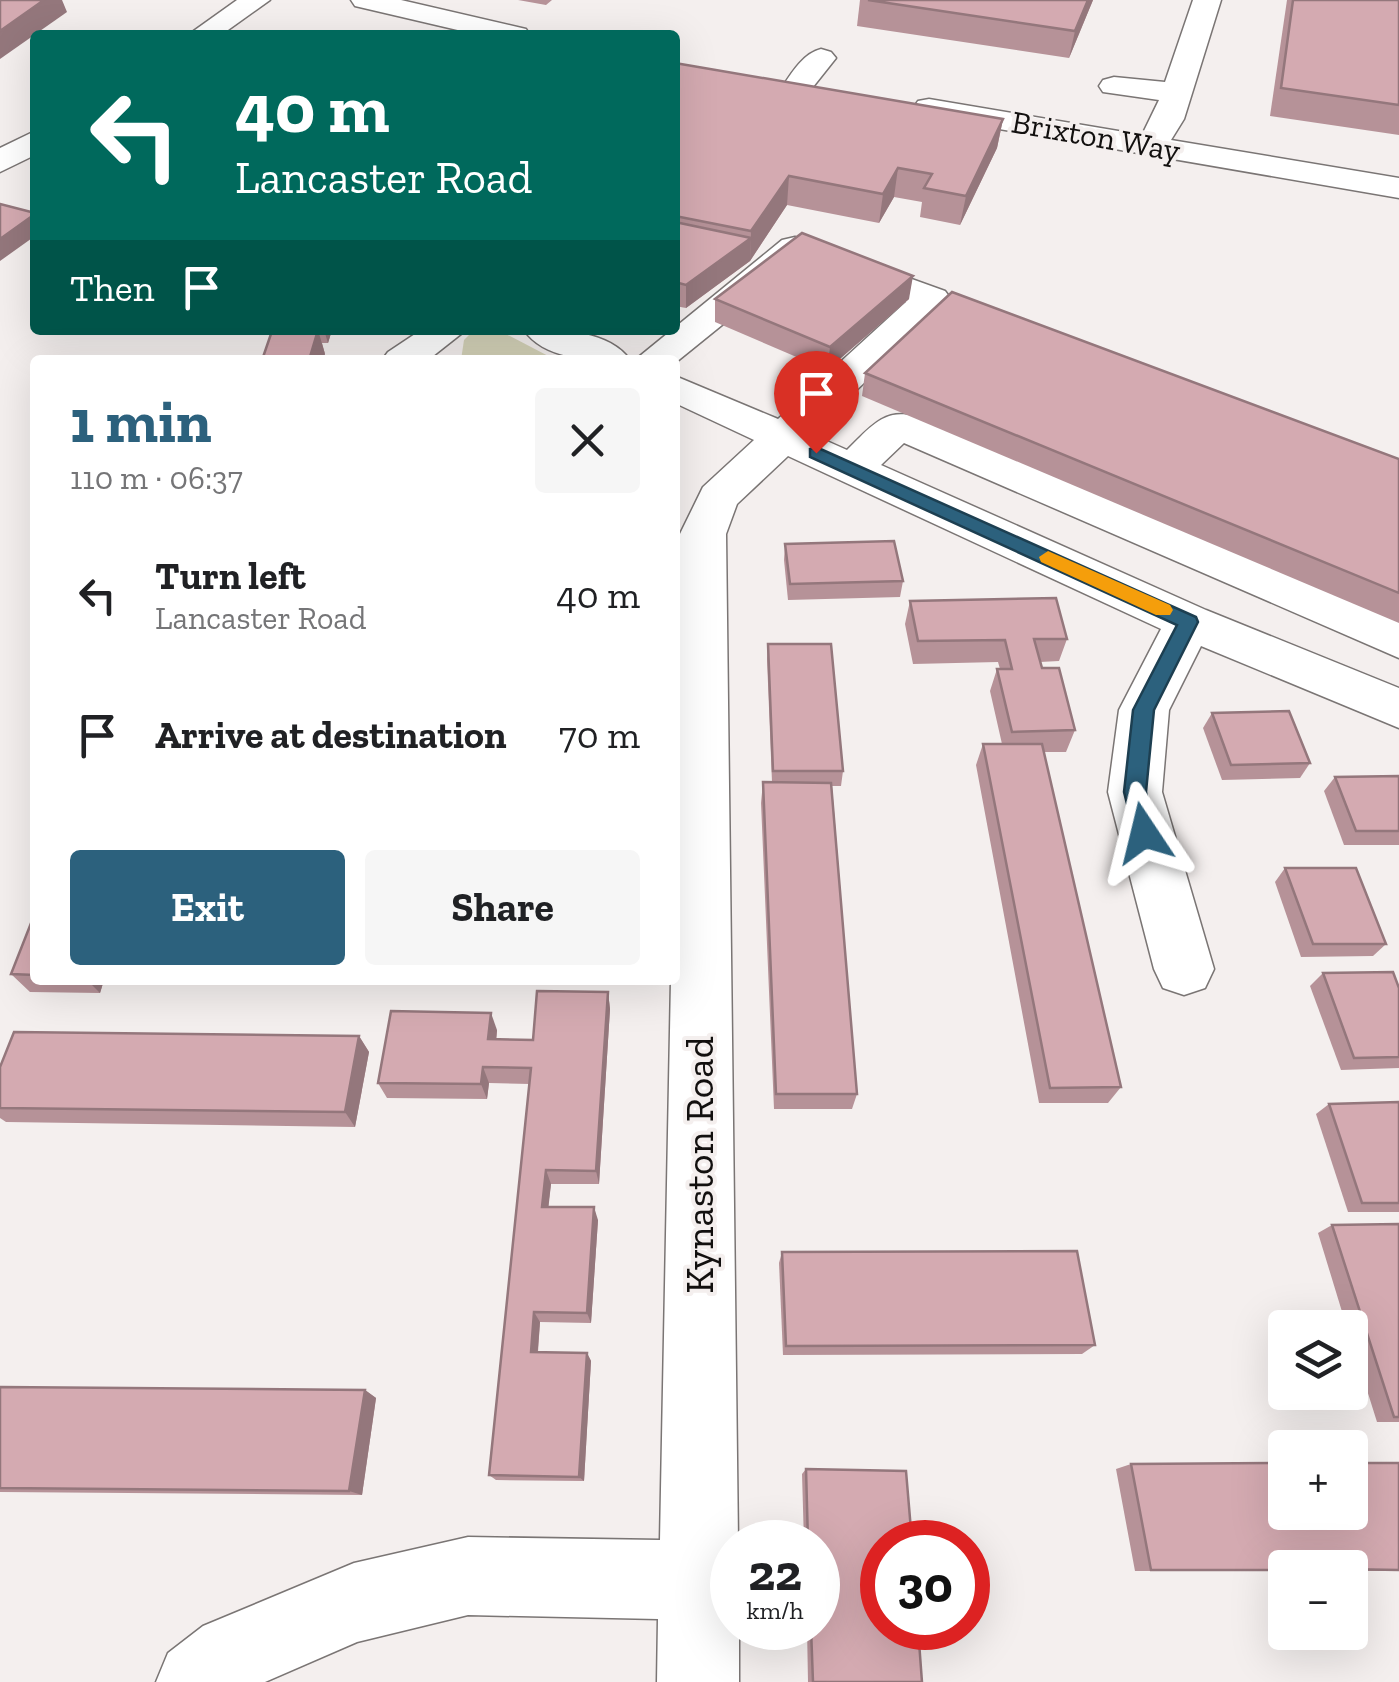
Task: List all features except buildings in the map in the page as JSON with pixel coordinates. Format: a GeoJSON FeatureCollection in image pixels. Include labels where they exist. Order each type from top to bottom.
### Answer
{"type":"FeatureCollection","features":[{"type":"Feature","properties":{"kind":"street"},"geometry":{"type":"LineString","coordinates":[[210,30],[256,0]]}},
{"type":"Feature","properties":{"kind":"street"},"geometry":{"type":"LineString","coordinates":[[365,0],[494,30]]}},
{"type":"Feature","properties":{"kind":"street"},"geometry":{"type":"LineString","coordinates":[[447,19],[474,0]]}},
{"type":"Feature","properties":{"kind":"street"},"geometry":{"type":"LineString","coordinates":[[1114,86],[1173,120],[1207,0]]}},
{"type":"Feature","properties":{"kind":"street"},"geometry":{"type":"LineString","coordinates":[[798,86],[821,58]]}},
{"type":"Feature","properties":{"kind":"street"},"geometry":{"type":"LineString","coordinates":[[764,80],[837,92]]}},
{"type":"Feature","properties":{"kind":"street","name":"Brixton Way"},"geometry":{"type":"LineString","coordinates":[[896,102],[1173,120],[1224,172],[1387,186]]}},
{"type":"Feature","properties":{"kind":"street"},"geometry":{"type":"LineString","coordinates":[[1374,149],[1387,186]]}},
{"type":"Feature","properties":{"kind":"street","name":"Kynaston Road"},"geometry":{"type":"LineString","coordinates":[[678,355],[795,248],[932,299],[718,497],[703,534],[687,964],[698,1682]]}},
{"type":"Feature","properties":{"kind":"street"},"geometry":{"type":"LineString","coordinates":[[410,355],[440,335]]}},
{"type":"Feature","properties":{"kind":"street"},"geometry":{"type":"LineString","coordinates":[[554,335],[599,355]]}},
{"type":"Feature","properties":{"kind":"street"},"geometry":{"type":"LineString","coordinates":[[680,371],[794,423],[852,469],[1188,622],[1399,709]]}},
{"type":"Feature","properties":{"kind":"street"},"geometry":{"type":"LineString","coordinates":[[852,469],[898,426],[1399,640]]}},
{"type":"Feature","properties":{"kind":"street"},"geometry":{"type":"LineString","coordinates":[[1184,969],[1135,792],[1144,710],[1188,622]]}},
{"type":"Feature","properties":{"kind":"street"},"geometry":{"type":"LineString","coordinates":[[197,1682],[301,1601],[354,1603],[468,1576],[698,1580]]}},
{"type":"Feature","properties":{"kind":"shaded area"},"geometry":{"type":"Polygon","coordinates":[[[469,335],[508,335],[546,355],[462,355],[469,335]]]}},
{"type":"Feature","properties":{"kind":"slow traffic"},"geometry":{"type":"LineString","coordinates":[[1048,557],[1163,610]]}},
{"type":"Feature","properties":{"kind":"route"},"geometry":{"type":"LineString","coordinates":[[816,453],[1188,622],[1144,710],[1135,792],[1144,833]]}}]}
